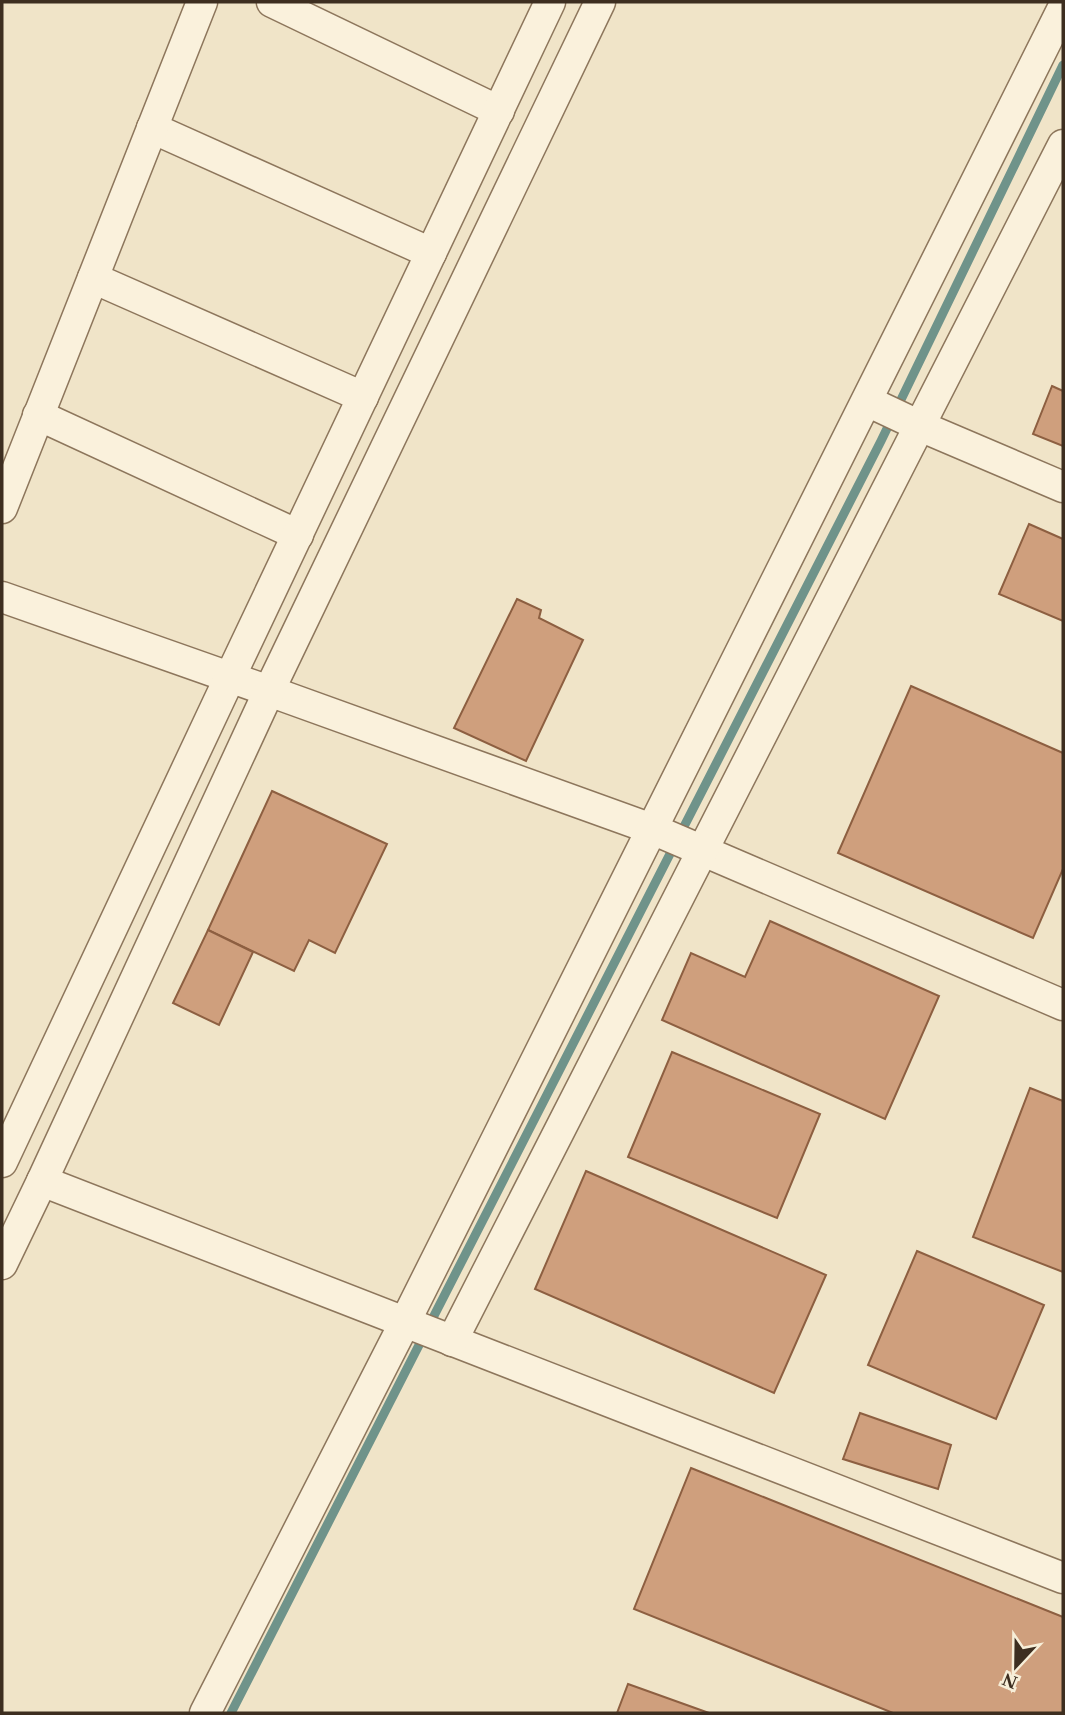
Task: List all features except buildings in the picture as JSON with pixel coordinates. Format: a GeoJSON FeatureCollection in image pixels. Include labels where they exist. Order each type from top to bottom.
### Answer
{"type":"FeatureCollection","features":[{"type":"Feature","properties":{"kind":"street"},"geometry":{"type":"LineString","coordinates":[[2,508],[202,2]]}},
{"type":"Feature","properties":{"kind":"street"},"geometry":{"type":"LineString","coordinates":[[272,2],[499,111]]}},
{"type":"Feature","properties":{"kind":"street"},"geometry":{"type":"LineString","coordinates":[[2,1162],[550,2]]}},
{"type":"Feature","properties":{"kind":"street"},"geometry":{"type":"LineString","coordinates":[[2,1264],[269,691],[600,2]]}},
{"type":"Feature","properties":{"kind":"street"},"geometry":{"type":"LineString","coordinates":[[205,1713],[405,1322],[1063,8]]}},
{"type":"Feature","properties":{"kind":"street"},"geometry":{"type":"LineString","coordinates":[[152,128],[431,253]]}},
{"type":"Feature","properties":{"kind":"street"},"geometry":{"type":"LineString","coordinates":[[452,1340],[1063,145]]}},
{"type":"Feature","properties":{"kind":"street"},"geometry":{"type":"LineString","coordinates":[[93,278],[363,397]]}},
{"type":"Feature","properties":{"kind":"street"},"geometry":{"type":"LineString","coordinates":[[867,401],[1063,487]]}},
{"type":"Feature","properties":{"kind":"street"},"geometry":{"type":"LineString","coordinates":[[38,415],[298,535]]}},
{"type":"Feature","properties":{"kind":"street"},"geometry":{"type":"LineString","coordinates":[[2,597],[652,830],[1063,1005]]}},
{"type":"Feature","properties":{"kind":"street"},"geometry":{"type":"LineString","coordinates":[[42,1181],[1063,1578]]}},
{"type":"Feature","properties":{"kind":"waterway"},"geometry":{"type":"LineString","coordinates":[[231,1713],[881,441],[1063,65]]}}]}
